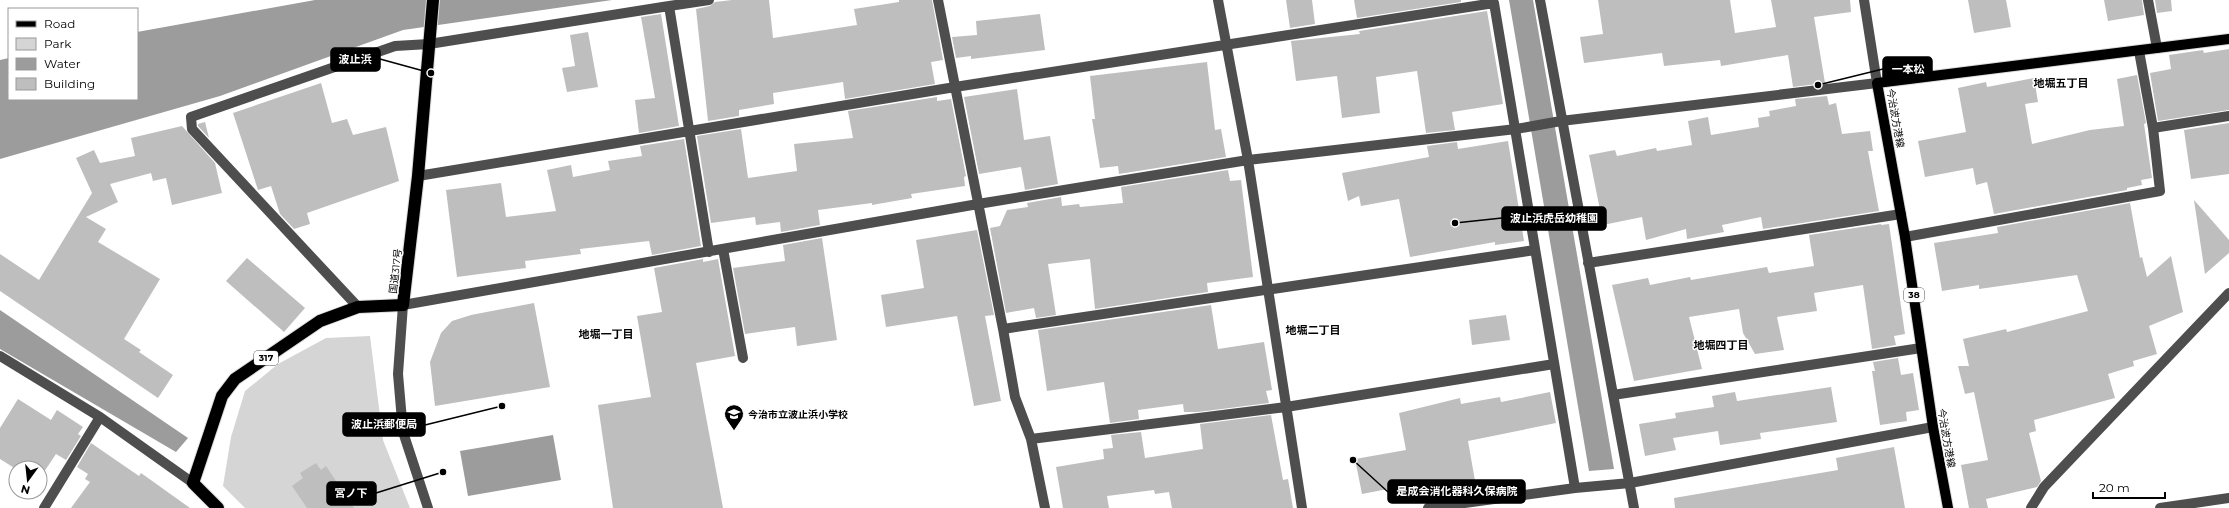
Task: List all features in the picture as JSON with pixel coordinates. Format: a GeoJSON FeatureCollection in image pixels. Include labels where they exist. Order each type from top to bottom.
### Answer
{"type":"FeatureCollection","features":[{"type":"Feature","properties":{"kind":"highway","name":"国道317号"},"geometry":{"type":"LineString","coordinates":[[193,483],[222,396],[235,379],[320,321],[358,307],[403,304],[418,176],[433,0]]}},
{"type":"Feature","properties":{"kind":"highway"},"geometry":{"type":"LineString","coordinates":[[193,483],[218,508]]}},
{"type":"Feature","properties":{"kind":"main road","name":"今治波方港線"},"geometry":{"type":"LineString","coordinates":[[1948,508],[1933,427],[1905,237],[1878,83],[2229,39]]}},
{"type":"Feature","properties":{"kind":"street"},"geometry":{"type":"LineString","coordinates":[[358,307],[192,129],[191,117],[395,46],[429,44],[709,0]]}},
{"type":"Feature","properties":{"kind":"street"},"geometry":{"type":"LineString","coordinates":[[938,0],[1015,397],[1031,439],[1045,508]]}},
{"type":"Feature","properties":{"kind":"street"},"geometry":{"type":"LineString","coordinates":[[1218,0],[1248,160],[1302,508]]}},
{"type":"Feature","properties":{"kind":"street"},"geometry":{"type":"LineString","coordinates":[[1540,0],[1561,121],[1634,508]]}},
{"type":"Feature","properties":{"kind":"street"},"geometry":{"type":"LineString","coordinates":[[428,508],[403,432],[398,374],[403,304],[723,250],[978,204],[1248,160],[1516,129],[1561,121],[1878,83],[1864,0]]}},
{"type":"Feature","properties":{"kind":"street"},"geometry":{"type":"LineString","coordinates":[[2148,0],[2157,48]]}},
{"type":"Feature","properties":{"kind":"street"},"geometry":{"type":"LineString","coordinates":[[418,176],[688,133],[955,87],[1494,4],[1575,488]]}},
{"type":"Feature","properties":{"kind":"street"},"geometry":{"type":"LineString","coordinates":[[669,6],[688,133],[709,252]]}},
{"type":"Feature","properties":{"kind":"street"},"geometry":{"type":"LineString","coordinates":[[1905,237],[2160,191],[2153,128],[2139,51]]}},
{"type":"Feature","properties":{"kind":"street"},"geometry":{"type":"LineString","coordinates":[[2153,128],[2229,116]]}},
{"type":"Feature","properties":{"kind":"street"},"geometry":{"type":"LineString","coordinates":[[1588,263],[1901,214]]}},
{"type":"Feature","properties":{"kind":"street"},"geometry":{"type":"LineString","coordinates":[[723,250],[743,358]]}},
{"type":"Feature","properties":{"kind":"street"},"geometry":{"type":"LineString","coordinates":[[1003,329],[1536,250]]}},
{"type":"Feature","properties":{"kind":"street"},"geometry":{"type":"LineString","coordinates":[[2031,508],[2044,487],[2229,293]]}},
{"type":"Feature","properties":{"kind":"street"},"geometry":{"type":"LineString","coordinates":[[1613,395],[1921,348]]}},
{"type":"Feature","properties":{"kind":"street"},"geometry":{"type":"LineString","coordinates":[[0,356],[100,417],[193,483]]}},
{"type":"Feature","properties":{"kind":"street"},"geometry":{"type":"LineString","coordinates":[[1031,439],[1286,406],[1554,364]]}},
{"type":"Feature","properties":{"kind":"street"},"geometry":{"type":"LineString","coordinates":[[44,508],[100,417]]}},
{"type":"Feature","properties":{"kind":"street"},"geometry":{"type":"LineString","coordinates":[[1428,508],[1575,488],[1630,483],[1933,427]]}},
{"type":"Feature","properties":{"kind":"street"},"geometry":{"type":"LineString","coordinates":[[2160,508],[2229,498]]}},
{"type":"Feature","properties":{"kind":"green space"},"geometry":{"type":"Polygon","coordinates":[[[370,336],[383,440],[410,508],[245,508],[223,486],[231,437],[245,391],[278,364],[326,338],[370,336]]]}},
{"type":"Feature","properties":{"kind":"water"},"geometry":{"type":"Polygon","coordinates":[[[315,0],[612,0],[403,30],[220,96],[0,159],[0,60],[8,58],[8,100],[138,100],[138,32],[315,0]]]}},
{"type":"Feature","properties":{"kind":"water"},"geometry":{"type":"Polygon","coordinates":[[[1509,0],[1533,0],[1614,469],[1589,471],[1509,0]]]}},
{"type":"Feature","properties":{"kind":"water"},"geometry":{"type":"Polygon","coordinates":[[[0,310],[188,438],[176,452],[0,349],[0,310]]]}},
{"type":"Feature","properties":{"kind":"water"},"geometry":{"type":"Polygon","coordinates":[[[553,435],[561,480],[468,496],[460,451],[553,435]]]}},
{"type":"Feature","properties":{"kind":"building"},"geometry":{"type":"Polygon","coordinates":[[[732,0],[769,0],[773,38],[857,25],[854,9],[899,2],[899,0],[932,0],[943,60],[931,62],[935,84],[845,99],[843,82],[773,93],[774,104],[739,110],[739,116],[708,121],[696,9],[710,6],[715,2],[732,0]]]}},
{"type":"Feature","properties":{"kind":"building"},"geometry":{"type":"Polygon","coordinates":[[[1286,0],[1312,0],[1315,24],[1290,28],[1286,0]]]}},
{"type":"Feature","properties":{"kind":"building"},"geometry":{"type":"Polygon","coordinates":[[[1354,0],[1461,0],[1461,2],[1357,18],[1354,0]]]}},
{"type":"Feature","properties":{"kind":"building"},"geometry":{"type":"Polygon","coordinates":[[[1598,0],[1730,0],[1735,33],[1776,27],[1771,0],[1850,0],[1851,12],[1814,17],[1825,83],[1793,87],[1788,55],[1721,66],[1720,60],[1664,66],[1662,53],[1584,63],[1580,37],[1603,34],[1598,0]]]}},
{"type":"Feature","properties":{"kind":"building"},"geometry":{"type":"Polygon","coordinates":[[[1968,0],[2006,0],[2011,27],[1974,33],[1968,0]]]}},
{"type":"Feature","properties":{"kind":"building"},"geometry":{"type":"Polygon","coordinates":[[[2104,0],[2142,0],[2144,15],[2108,21],[2104,0]]]}},
{"type":"Feature","properties":{"kind":"building"},"geometry":{"type":"Polygon","coordinates":[[[2155,0],[2171,0],[2172,11],[2157,13],[2155,0]]]}},
{"type":"Feature","properties":{"kind":"building"},"geometry":{"type":"Polygon","coordinates":[[[1487,11],[1503,104],[1452,112],[1455,130],[1426,133],[1417,71],[1376,77],[1380,113],[1342,118],[1337,76],[1296,81],[1291,41],[1360,34],[1359,31],[1487,11]]]}},
{"type":"Feature","properties":{"kind":"building"},"geometry":{"type":"Polygon","coordinates":[[[661,14],[679,126],[639,133],[635,100],[655,98],[641,17],[661,14]]]}},
{"type":"Feature","properties":{"kind":"building"},"geometry":{"type":"Polygon","coordinates":[[[1040,14],[1045,50],[971,59],[971,56],[956,58],[952,37],[977,35],[976,21],[1040,14]]]}},
{"type":"Feature","properties":{"kind":"building"},"geometry":{"type":"Polygon","coordinates":[[[588,32],[598,87],[567,92],[562,68],[575,66],[570,35],[588,32]]]}},
{"type":"Feature","properties":{"kind":"building"},"geometry":{"type":"Polygon","coordinates":[[[2229,49],[2229,110],[2158,121],[2150,73],[2171,69],[2169,55],[2203,50],[2204,53],[2229,49]]]}},
{"type":"Feature","properties":{"kind":"building"},"geometry":{"type":"Polygon","coordinates":[[[1207,62],[1215,130],[1221,129],[1226,157],[1119,174],[1118,166],[1100,168],[1092,119],[1095,119],[1090,76],[1207,62]]]}},
{"type":"Feature","properties":{"kind":"building"},"geometry":{"type":"Polygon","coordinates":[[[2137,75],[2146,123],[2144,124],[2152,178],[2141,180],[2142,185],[2127,188],[2127,190],[1994,214],[1987,182],[1976,185],[1973,168],[1925,177],[1918,141],[1966,132],[1958,88],[1986,82],[1987,87],[2034,78],[2038,102],[2025,104],[2032,144],[2090,130],[2124,126],[2117,79],[2137,75]]]}},
{"type":"Feature","properties":{"kind":"building"},"geometry":{"type":"Polygon","coordinates":[[[321,83],[332,123],[347,119],[353,135],[386,127],[399,181],[307,213],[310,224],[294,229],[280,214],[271,186],[258,190],[233,113],[321,83]]]}},
{"type":"Feature","properties":{"kind":"building"},"geometry":{"type":"Polygon","coordinates":[[[1017,89],[1024,140],[1050,136],[1058,184],[1025,190],[1021,167],[979,174],[964,97],[1017,89]]]}},
{"type":"Feature","properties":{"kind":"building"},"geometry":{"type":"Polygon","coordinates":[[[1827,96],[1829,105],[1836,103],[1842,134],[1870,131],[1873,151],[1868,151],[1879,211],[1763,229],[1761,217],[1722,225],[1724,232],[1687,239],[1686,229],[1646,240],[1642,217],[1603,225],[1589,155],[1615,150],[1617,156],[1656,148],[1657,151],[1692,145],[1688,121],[1708,117],[1711,135],[1759,127],[1758,118],[1770,116],[1769,111],[1796,106],[1795,99],[1827,96]]]}},
{"type":"Feature","properties":{"kind":"building"},"geometry":{"type":"Polygon","coordinates":[[[937,97],[937,101],[951,99],[966,176],[964,177],[965,186],[911,194],[912,198],[872,205],[872,203],[818,210],[820,225],[781,232],[780,222],[756,225],[755,217],[711,223],[697,136],[741,129],[748,178],[797,171],[794,144],[853,138],[848,111],[937,97]]]}},
{"type":"Feature","properties":{"kind":"building"},"geometry":{"type":"Polygon","coordinates":[[[205,122],[209,138],[198,126],[198,124],[205,122]]]}},
{"type":"Feature","properties":{"kind":"building"},"geometry":{"type":"Polygon","coordinates":[[[2229,123],[2229,174],[2191,179],[2184,130],[2229,123]]]}},
{"type":"Feature","properties":{"kind":"building"},"geometry":{"type":"Polygon","coordinates":[[[182,126],[215,163],[222,193],[172,205],[166,178],[153,181],[151,173],[110,184],[118,202],[86,217],[106,229],[98,242],[160,279],[124,339],[141,350],[139,352],[173,375],[158,398],[0,291],[0,254],[39,280],[92,193],[76,158],[94,150],[100,163],[135,156],[131,138],[182,126]]]}},
{"type":"Feature","properties":{"kind":"building"},"geometry":{"type":"Polygon","coordinates":[[[684,139],[701,246],[652,255],[649,241],[580,249],[581,254],[525,261],[526,268],[457,277],[446,190],[501,183],[506,217],[556,211],[547,170],[571,165],[573,177],[610,170],[608,161],[642,156],[640,146],[684,139]]]}},
{"type":"Feature","properties":{"kind":"building"},"geometry":{"type":"Polygon","coordinates":[[[1508,141],[1524,241],[1495,245],[1495,242],[1410,257],[1399,199],[1361,206],[1359,196],[1348,201],[1342,173],[1429,157],[1427,146],[1457,142],[1458,149],[1508,141]]]}},
{"type":"Feature","properties":{"kind":"building"},"geometry":{"type":"Polygon","coordinates":[[[1228,170],[1230,181],[1241,180],[1253,277],[1207,283],[1208,292],[1095,309],[1090,259],[1048,264],[1056,315],[1036,318],[1034,308],[1006,313],[990,228],[1000,226],[1007,210],[1028,207],[1027,203],[1061,197],[1062,206],[1079,204],[1080,207],[1123,203],[1121,187],[1228,170]]]}},
{"type":"Feature","properties":{"kind":"building"},"geometry":{"type":"Polygon","coordinates":[[[2194,200],[2229,240],[2229,253],[2205,274],[2194,200]]]}},
{"type":"Feature","properties":{"kind":"building"},"geometry":{"type":"Polygon","coordinates":[[[2130,203],[2140,258],[2142,257],[2147,277],[2171,256],[2183,312],[2149,326],[2157,354],[2133,361],[2134,366],[2108,374],[2115,398],[2034,420],[2036,431],[2029,433],[2041,481],[2037,487],[1986,499],[1988,508],[1969,508],[1961,465],[1988,460],[1974,392],[1965,394],[1958,366],[1969,366],[1963,339],[2006,329],[2007,332],[2088,311],[2077,275],[1979,289],[1979,285],[1942,291],[1934,243],[1998,233],[1997,227],[2130,203]]]}},
{"type":"Feature","properties":{"kind":"building"},"geometry":{"type":"Polygon","coordinates":[[[1889,224],[1905,334],[1894,336],[1896,345],[1872,349],[1863,285],[1814,293],[1817,311],[1777,317],[1784,350],[1755,354],[1743,333],[1739,309],[1689,317],[1702,369],[1634,381],[1612,285],[1648,278],[1650,285],[1690,277],[1691,280],[1767,267],[1769,273],[1814,266],[1809,235],[1889,224]]]}},
{"type":"Feature","properties":{"kind":"building"},"geometry":{"type":"Polygon","coordinates":[[[977,230],[994,315],[985,316],[1001,401],[974,406],[957,316],[886,327],[881,295],[924,288],[916,240],[977,230]]]}},
{"type":"Feature","properties":{"kind":"building"},"geometry":{"type":"Polygon","coordinates":[[[822,238],[837,340],[797,346],[795,327],[745,334],[733,268],[785,261],[783,245],[822,238]]]}},
{"type":"Feature","properties":{"kind":"building"},"geometry":{"type":"Polygon","coordinates":[[[247,258],[305,308],[284,332],[226,281],[247,258]]]}},
{"type":"Feature","properties":{"kind":"building"},"geometry":{"type":"Polygon","coordinates":[[[703,259],[703,262],[718,259],[735,356],[696,363],[723,508],[613,508],[598,405],[651,397],[637,316],[662,312],[654,268],[703,259]]]}},
{"type":"Feature","properties":{"kind":"building"},"geometry":{"type":"Polygon","coordinates":[[[534,303],[550,387],[435,406],[430,362],[441,333],[452,321],[471,315],[534,303]]]}},
{"type":"Feature","properties":{"kind":"building"},"geometry":{"type":"Polygon","coordinates":[[[1211,305],[1218,349],[1264,342],[1272,390],[1266,391],[1269,403],[1198,412],[1184,412],[1183,404],[1138,410],[1139,419],[1110,423],[1104,382],[1047,391],[1038,330],[1211,305]]]}},
{"type":"Feature","properties":{"kind":"building"},"geometry":{"type":"Polygon","coordinates":[[[1506,315],[1510,340],[1472,345],[1469,320],[1506,315]]]}},
{"type":"Feature","properties":{"kind":"building"},"geometry":{"type":"Polygon","coordinates":[[[1898,358],[1901,375],[1913,373],[1919,410],[1906,412],[1907,421],[1880,425],[1872,371],[1875,371],[1873,362],[1898,358]]]}},
{"type":"Feature","properties":{"kind":"building"},"geometry":{"type":"Polygon","coordinates":[[[1831,387],[1837,422],[1760,433],[1761,439],[1720,445],[1718,431],[1673,438],[1676,450],[1645,456],[1639,424],[1676,418],[1675,413],[1714,407],[1712,396],[1735,392],[1737,401],[1831,387]]]}},
{"type":"Feature","properties":{"kind":"building"},"geometry":{"type":"Polygon","coordinates":[[[1550,392],[1556,423],[1468,441],[1477,492],[1442,498],[1441,495],[1425,498],[1423,487],[1399,492],[1398,487],[1362,494],[1355,459],[1406,450],[1399,413],[1460,398],[1461,404],[1500,397],[1501,402],[1550,392]]]}},
{"type":"Feature","properties":{"kind":"building"},"geometry":{"type":"Polygon","coordinates":[[[18,399],[51,420],[57,410],[83,427],[78,434],[81,436],[66,460],[56,454],[48,466],[48,460],[8,460],[8,464],[0,459],[0,428],[18,399]]]}},
{"type":"Feature","properties":{"kind":"building"},"geometry":{"type":"Polygon","coordinates":[[[1271,415],[1283,480],[1288,479],[1293,508],[1172,508],[1169,492],[1155,494],[1154,490],[1107,496],[1109,508],[1063,508],[1056,467],[1104,459],[1103,449],[1113,448],[1111,435],[1141,432],[1145,458],[1203,449],[1200,424],[1271,415]]]}},
{"type":"Feature","properties":{"kind":"building"},"geometry":{"type":"Polygon","coordinates":[[[91,443],[139,476],[141,473],[190,508],[71,508],[90,482],[85,479],[88,474],[77,467],[91,443]]]}},
{"type":"Feature","properties":{"kind":"building"},"geometry":{"type":"Polygon","coordinates":[[[1894,447],[1905,508],[1675,508],[1674,498],[1838,470],[1836,458],[1894,447]]]}},
{"type":"Feature","properties":{"kind":"building"},"geometry":{"type":"Polygon","coordinates":[[[316,463],[321,470],[326,466],[354,508],[307,508],[292,486],[303,478],[300,473],[316,463]]]}},
{"type":"Feature","properties":{"kind":"place","name":"波止浜"},"geometry":{"type":"Point","coordinates":[431,73]}},
{"type":"Feature","properties":{"kind":"place","name":"一本松"},"geometry":{"type":"Point","coordinates":[1818,85]}},
{"type":"Feature","properties":{"kind":"place","name":"波止浜虎岳幼稚園"},"geometry":{"type":"Point","coordinates":[1455,223]}},
{"type":"Feature","properties":{"kind":"place","name":"波止浜郵便局"},"geometry":{"type":"Point","coordinates":[502,406]}},
{"type":"Feature","properties":{"kind":"place","name":"今治市立波止浜小学校"},"geometry":{"type":"Point","coordinates":[734,431]}},
{"type":"Feature","properties":{"kind":"place","name":"是成会消化器科久保病院"},"geometry":{"type":"Point","coordinates":[1353,460]}},
{"type":"Feature","properties":{"kind":"place","name":"宮ノ下"},"geometry":{"type":"Point","coordinates":[443,472]}},
{"type":"Feature","properties":{"kind":"district","name":"地堀五丁目"},"geometry":{"type":"Point","coordinates":[2061,83]}},
{"type":"Feature","properties":{"kind":"district","name":"地堀二丁目"},"geometry":{"type":"Point","coordinates":[1313,330]}},
{"type":"Feature","properties":{"kind":"district","name":"地堀一丁目"},"geometry":{"type":"Point","coordinates":[606,334]}},
{"type":"Feature","properties":{"kind":"district","name":"地堀四丁目"},"geometry":{"type":"Point","coordinates":[1721,345]}}]}
